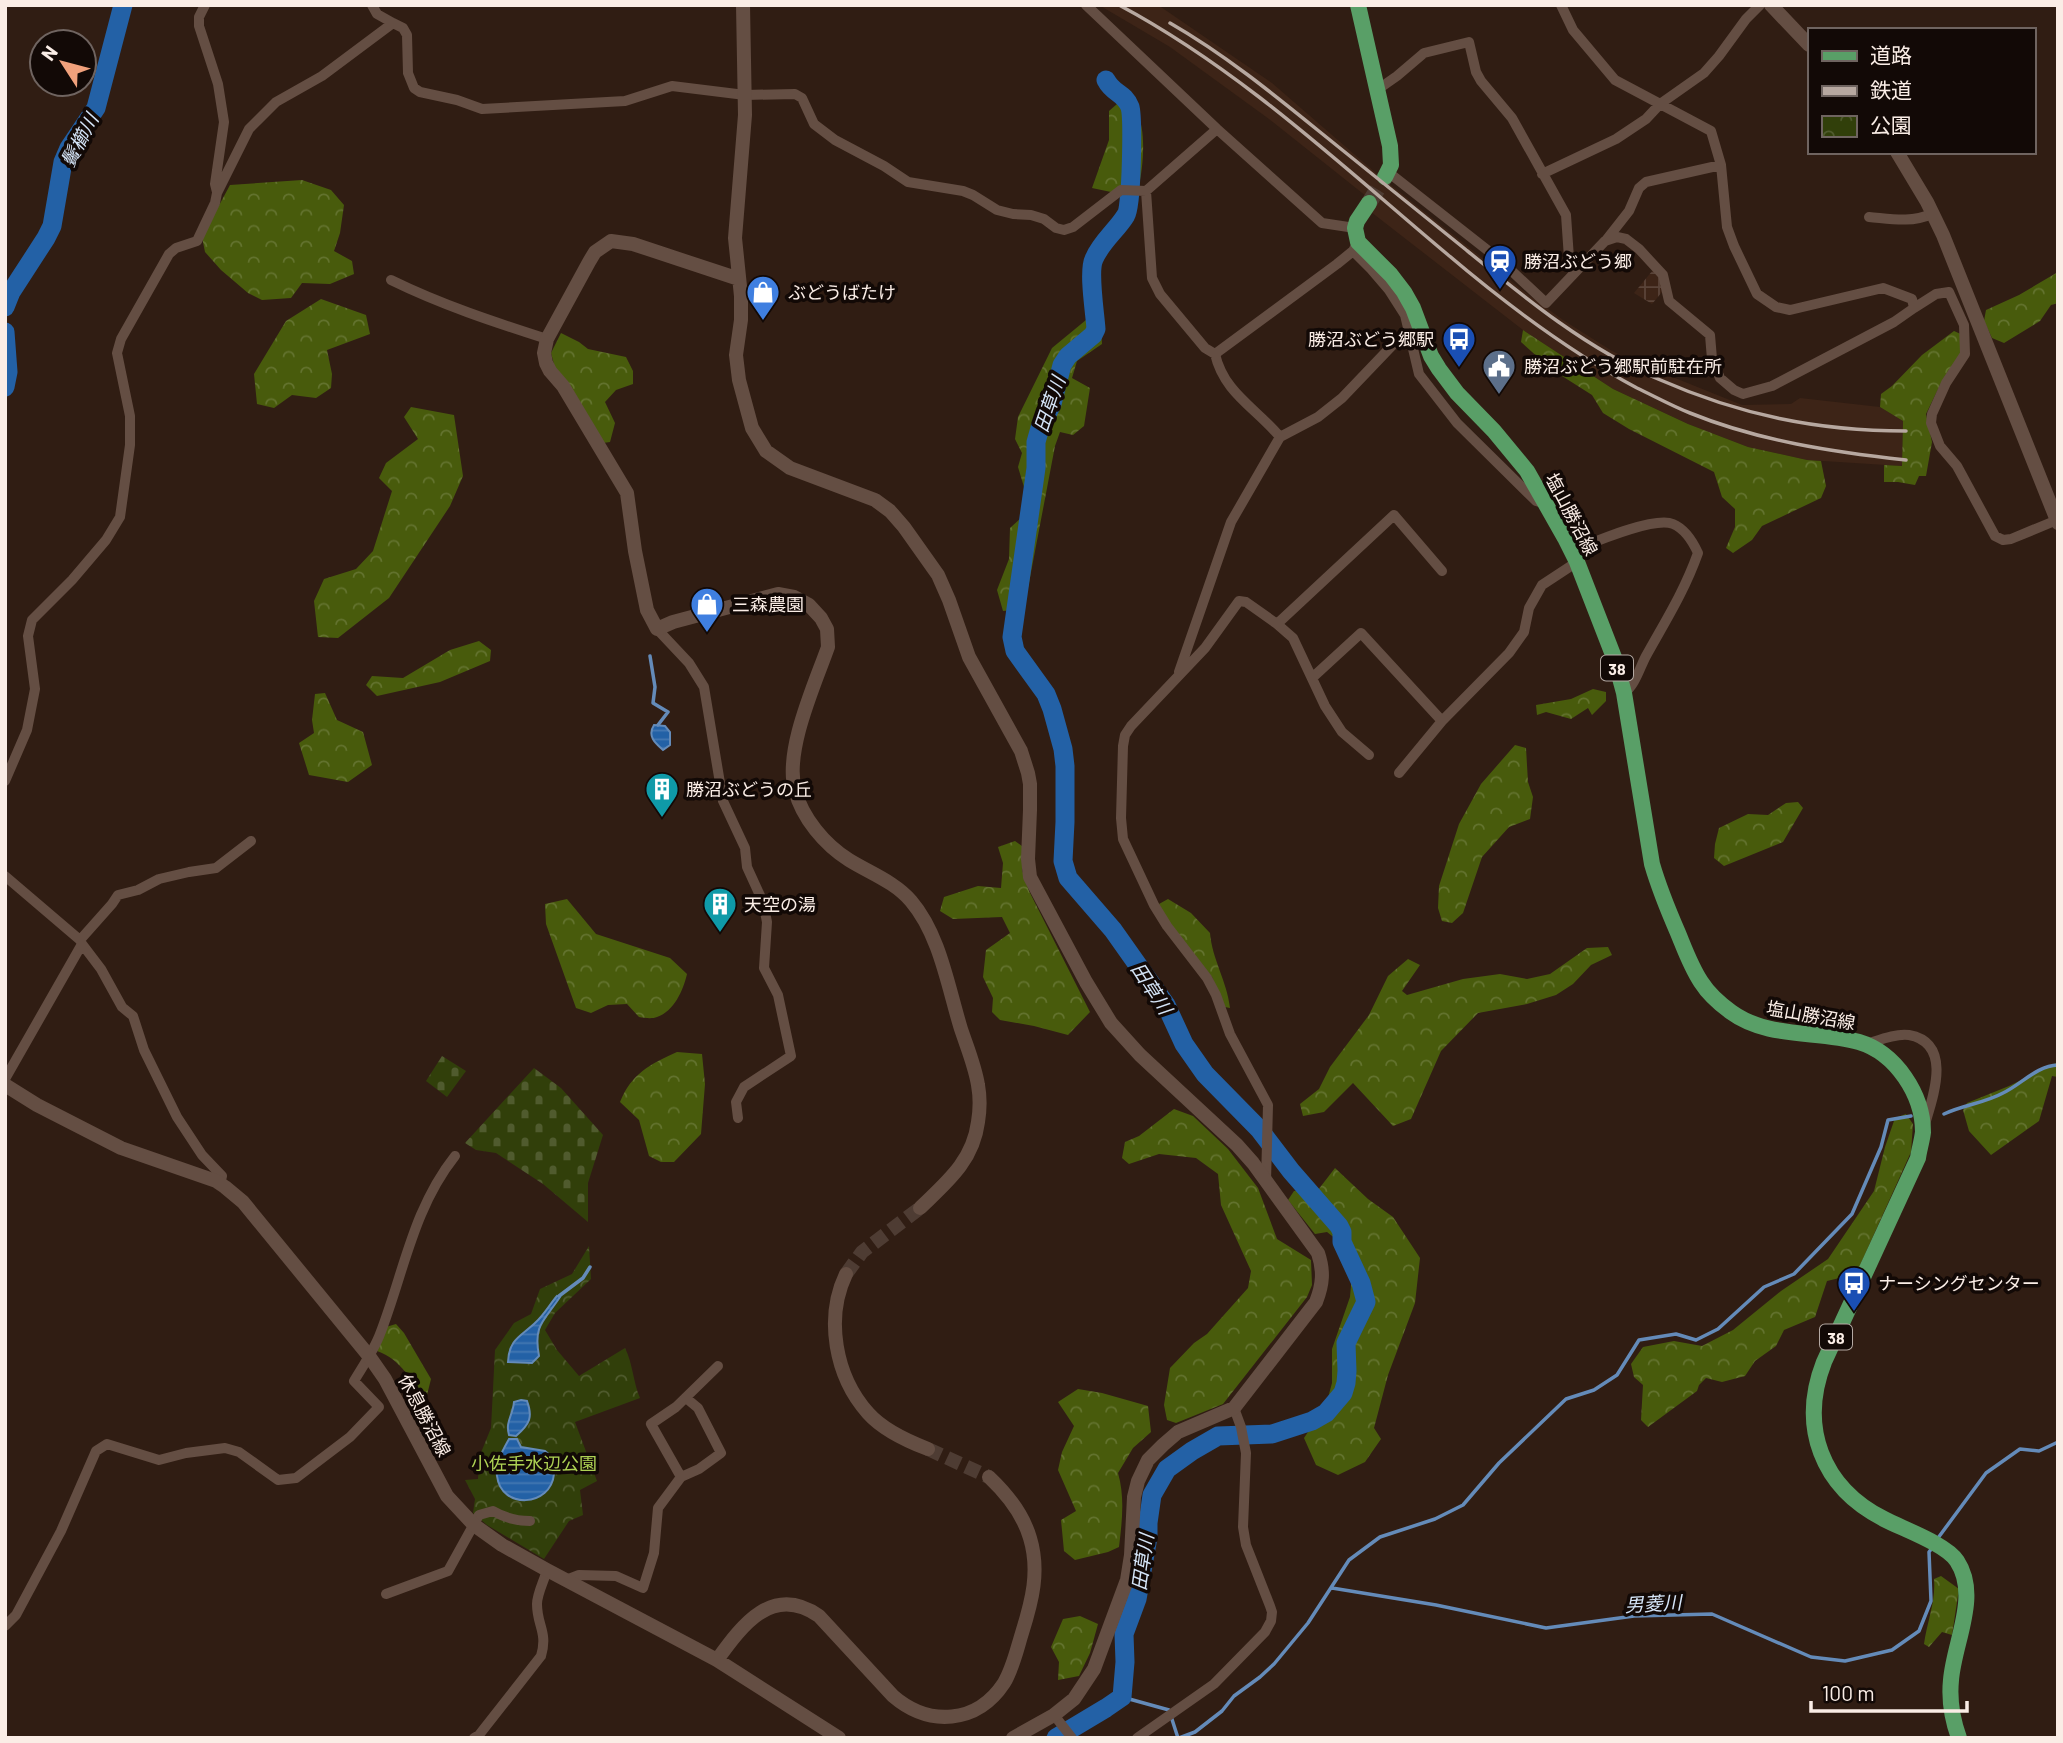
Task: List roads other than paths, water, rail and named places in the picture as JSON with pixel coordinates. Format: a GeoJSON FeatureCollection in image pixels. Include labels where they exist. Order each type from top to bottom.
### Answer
{"type":"FeatureCollection","features":[{"type":"Feature","properties":{"kind":"main road"},"geometry":{"type":"LineString","coordinates":[[1358,5],[1392,154],[1391,165],[1386,174]]}},
{"type":"Feature","properties":{"kind":"main road"},"geometry":{"type":"LineString","coordinates":[[1355,241],[1357,221],[1369,203]]}},
{"type":"Feature","properties":{"kind":"main road","name":"塩山勝沼線"},"geometry":{"type":"LineString","coordinates":[[1355,241],[1391,275],[1404,292],[1439,369],[1527,471],[1574,557],[1615,660],[1624,693],[1655,875],[1701,982],[1730,1012],[1751,1024],[1865,1044],[1896,1067],[1907,1079],[1914,1093],[1923,1132],[1918,1158],[1824,1362],[1813,1408],[1817,1441],[1826,1465],[1844,1490],[1881,1518],[1947,1550],[1956,1559],[1966,1585],[1966,1604],[1951,1682],[1951,1708],[1959,1738]]}},
{"type":"Feature","properties":{"kind":"street"},"geometry":{"type":"LineString","coordinates":[[205,5],[199,17],[199,26],[218,85],[224,122],[215,184],[218,192]]}},
{"type":"Feature","properties":{"kind":"street"},"geometry":{"type":"LineString","coordinates":[[372,5],[377,13],[403,28],[407,35],[408,73],[414,88],[420,92],[482,108],[625,101],[672,86],[745,94],[795,94],[802,98],[814,124],[835,140],[908,182],[963,191],[997,210],[1031,215],[1064,230],[1121,190],[1146,190],[1217,129]]}},
{"type":"Feature","properties":{"kind":"street"},"geometry":{"type":"LineString","coordinates":[[743,5],[744,144],[735,238],[741,320],[736,355],[739,380],[752,428],[766,451],[790,468],[875,500],[890,511],[938,575],[969,657],[1021,751],[1030,785],[1030,877],[1086,982],[1111,1023],[1140,1055],[1237,1145],[1318,1253],[1323,1276],[1317,1302],[1234,1408],[1178,1432],[1148,1461],[1134,1497],[1132,1555],[1127,1580],[1088,1680],[1074,1699],[1054,1715],[1013,1738]]}},
{"type":"Feature","properties":{"kind":"street"},"geometry":{"type":"LineString","coordinates":[[1086,5],[1217,129],[1322,222],[1355,241],[1371,269],[1405,314],[1419,374],[1457,423],[1536,501],[1547,504]]}},
{"type":"Feature","properties":{"kind":"street"},"geometry":{"type":"LineString","coordinates":[[1561,5],[1573,30],[1615,80],[1711,131],[1721,164],[1727,227],[1757,294],[1776,307],[1790,310],[1883,288],[1912,299],[1914,308]]}},
{"type":"Feature","properties":{"kind":"street"},"geometry":{"type":"LineString","coordinates":[[1542,174],[1616,139],[1646,119],[1660,104],[1704,73],[1760,5]]}},
{"type":"Feature","properties":{"kind":"street"},"geometry":{"type":"LineString","coordinates":[[1772,5],[1808,44]]}},
{"type":"Feature","properties":{"kind":"street"},"geometry":{"type":"LineString","coordinates":[[5,781],[27,730],[35,690],[28,636],[32,620],[106,540],[120,517],[130,445],[130,416],[117,352],[121,339],[169,254],[176,248],[197,241],[249,129],[276,102],[322,76],[373,39],[384,27],[393,23]]}},
{"type":"Feature","properties":{"kind":"street"},"geometry":{"type":"LineString","coordinates":[[1377,90],[1424,53],[1469,42],[1476,72],[1481,81],[1512,118],[1564,208],[1569,258],[1578,268]]}},
{"type":"Feature","properties":{"kind":"street"},"geometry":{"type":"LineString","coordinates":[[1605,241],[1617,237],[1626,239],[1663,275],[1669,301],[1710,335],[1712,359],[1720,378],[1743,394],[1772,386],[1894,322],[1936,294],[1949,292],[1964,325],[1965,354],[1946,383],[1932,414],[1931,423],[1940,446],[1957,466],[1995,536],[2003,540],[2011,539],[2057,521],[1943,235],[1899,154]]}},
{"type":"Feature","properties":{"kind":"street"},"geometry":{"type":"LineString","coordinates":[[1386,174],[1500,260],[1546,303],[1605,241],[1629,211],[1639,188],[1646,182],[1721,164]]}},
{"type":"Feature","properties":{"kind":"street"},"geometry":{"type":"LineString","coordinates":[[1146,190],[1152,278],[1160,294],[1205,348],[1215,354],[1217,365],[1240,400],[1267,422],[1280,437]]}},
{"type":"Feature","properties":{"kind":"street"},"geometry":{"type":"LineString","coordinates":[[1869,217],[1907,221],[1933,214]]}},
{"type":"Feature","properties":{"kind":"street"},"geometry":{"type":"LineString","coordinates":[[738,1118],[736,1102],[744,1087],[791,1056],[778,995],[764,968],[767,922],[763,902],[723,802],[704,687],[688,663],[657,629],[647,610],[627,492],[563,386],[546,363],[544,353],[547,339],[596,252],[611,241],[633,244],[739,279]]}},
{"type":"Feature","properties":{"kind":"street"},"geometry":{"type":"LineString","coordinates":[[1215,354],[1355,241]]}},
{"type":"Feature","properties":{"kind":"street"},"geometry":{"type":"LineString","coordinates":[[391,280],[471,315],[547,339]]}},
{"type":"Feature","properties":{"kind":"street"},"geometry":{"type":"LineString","coordinates":[[1178,676],[1231,522],[1280,437],[1318,417],[1342,398],[1407,330]]}},
{"type":"Feature","properties":{"kind":"street"},"geometry":{"type":"LineString","coordinates":[[1277,624],[1394,515],[1442,570]]}},
{"type":"Feature","properties":{"kind":"street"},"geometry":{"type":"LineString","coordinates":[[1399,773],[1442,721],[1509,653],[1524,632],[1529,608],[1542,585],[1574,557],[1638,527],[1653,523],[1673,524],[1682,529],[1698,553],[1687,584],[1632,685],[1624,693]]}},
{"type":"Feature","properties":{"kind":"street"},"geometry":{"type":"LineString","coordinates":[[657,629],[778,594],[803,600],[821,618],[827,629],[828,647],[793,754],[794,788],[808,819],[833,848],[897,888],[922,915],[937,951],[978,1084],[978,1122],[966,1158],[955,1175],[920,1208]]}},
{"type":"Feature","properties":{"kind":"street"},"geometry":{"type":"LineString","coordinates":[[1266,1181],[1268,1105],[1230,1034],[1207,978],[1154,905],[1124,839],[1121,788],[1125,736],[1131,726],[1205,648],[1239,601],[1246,602],[1293,638],[1325,706],[1342,732],[1368,755]]}},
{"type":"Feature","properties":{"kind":"street"},"geometry":{"type":"LineString","coordinates":[[1312,678],[1360,633],[1442,721]]}},
{"type":"Feature","properties":{"kind":"street"},"geometry":{"type":"LineString","coordinates":[[5,1079],[81,942],[118,895],[138,890],[159,879],[216,868],[251,841]]}},
{"type":"Feature","properties":{"kind":"street"},"geometry":{"type":"LineString","coordinates":[[5,876],[81,942],[101,969],[122,1007],[133,1016],[144,1050],[169,1103],[202,1155],[222,1176],[220,1184]]}},
{"type":"Feature","properties":{"kind":"street"},"geometry":{"type":"LineString","coordinates":[[1865,1044],[1908,1035],[1921,1039],[1931,1047],[1937,1060],[1936,1089],[1923,1132]]}},
{"type":"Feature","properties":{"kind":"street","name":"休息勝沼線"},"geometry":{"type":"LineString","coordinates":[[5,1085],[37,1105],[121,1148],[220,1184],[243,1202],[369,1356],[385,1379],[447,1496],[474,1525],[502,1545],[717,1660],[839,1738]]}},
{"type":"Feature","properties":{"kind":"street"},"geometry":{"type":"LineString","coordinates":[[5,1626],[16,1615],[61,1531],[96,1451],[107,1444],[159,1460],[225,1448],[239,1452],[278,1480],[296,1478],[350,1437],[379,1407],[354,1381],[379,1337],[419,1216],[442,1173],[455,1156]]}},
{"type":"Feature","properties":{"kind":"street"},"geometry":{"type":"LineString","coordinates":[[846,1274],[836,1302],[835,1338],[849,1385],[869,1415],[905,1440],[928,1449]]}},
{"type":"Feature","properties":{"kind":"street"},"geometry":{"type":"LineString","coordinates":[[681,1477],[651,1424],[676,1407],[718,1366]]}},
{"type":"Feature","properties":{"kind":"street"},"geometry":{"type":"LineString","coordinates":[[566,1580],[579,1575],[616,1577],[643,1588],[654,1553],[658,1508],[681,1477],[699,1469],[722,1453],[698,1408],[686,1398]]}},
{"type":"Feature","properties":{"kind":"street"},"geometry":{"type":"LineString","coordinates":[[1137,1738],[1214,1684],[1265,1632],[1270,1621],[1272,1612],[1246,1545],[1243,1527],[1246,1453],[1234,1408]]}},
{"type":"Feature","properties":{"kind":"street"},"geometry":{"type":"LineString","coordinates":[[717,1660],[738,1632],[764,1609],[796,1604],[819,1616],[906,1707],[926,1715],[942,1717],[951,1717],[978,1708],[991,1698],[1008,1676],[1034,1588],[1034,1558],[1026,1526],[1004,1492],[989,1477]]}},
{"type":"Feature","properties":{"kind":"street"},"geometry":{"type":"LineString","coordinates":[[386,1594],[448,1571],[479,1516],[493,1511],[517,1521],[530,1521]]}},
{"type":"Feature","properties":{"kind":"street"},"geometry":{"type":"LineString","coordinates":[[474,1738],[541,1656],[544,1634],[537,1603],[547,1570]]}},
{"type":"Feature","properties":{"kind":"street"},"geometry":{"type":"LineString","coordinates":[[1054,1715],[1073,1738]]}},
{"type":"Feature","properties":{"kind":"water"},"geometry":{"type":"Polygon","coordinates":[[[654,725],[665,726],[670,732],[670,745],[663,750],[652,736],[654,725]]]}},
{"type":"Feature","properties":{"kind":"water"},"geometry":{"type":"Polygon","coordinates":[[[557,1296],[560,1297],[539,1330],[539,1356],[532,1363],[508,1362],[514,1342],[539,1319],[557,1296]]]}},
{"type":"Feature","properties":{"kind":"water"},"geometry":{"type":"Polygon","coordinates":[[[527,1401],[529,1420],[516,1436],[509,1435],[508,1426],[514,1402],[527,1401]]]}},
{"type":"Feature","properties":{"kind":"water"},"geometry":{"type":"Polygon","coordinates":[[[509,1439],[517,1439],[521,1447],[545,1451],[552,1457],[554,1474],[551,1485],[536,1498],[516,1499],[507,1495],[500,1487],[497,1466],[509,1439]]]}},
{"type":"Feature","properties":{"kind":"waterway","name":"鬢櫛川"},"geometry":{"type":"LineString","coordinates":[[5,307],[11,292],[52,226],[63,162],[69,148],[96,108],[123,5]]}},
{"type":"Feature","properties":{"kind":"waterway","name":"田草川"},"geometry":{"type":"LineString","coordinates":[[1056,1738],[1122,1697],[1124,1634],[1137,1599],[1152,1495],[1167,1469],[1218,1436],[1272,1434],[1312,1421],[1326,1413],[1343,1393],[1347,1371],[1346,1343],[1366,1302],[1361,1283],[1342,1242],[1339,1226],[1259,1129],[1205,1074],[1184,1044],[1166,1005],[1113,930],[1068,878],[1063,861],[1063,749],[1046,694],[1015,651],[1012,637],[1036,468],[1036,442],[1052,404],[1062,365],[1096,329],[1092,265],[1097,253],[1126,215],[1128,208],[1130,107],[1125,98],[1106,80]]}},
{"type":"Feature","properties":{"kind":"waterway","name":"鬢櫛川"},"geometry":{"type":"LineString","coordinates":[[5,332],[8,372],[5,387]]}},
{"type":"Feature","properties":{"kind":"waterway"},"geometry":{"type":"LineString","coordinates":[[650,656],[655,687],[653,703],[668,712],[658,725]]}},
{"type":"Feature","properties":{"kind":"waterway"},"geometry":{"type":"LineString","coordinates":[[1944,1114],[1996,1096],[2036,1072],[2058,1065]]}},
{"type":"Feature","properties":{"kind":"waterway"},"geometry":{"type":"LineString","coordinates":[[1179,1738],[1195,1732],[1222,1711],[1234,1696],[1274,1664],[1308,1623],[1349,1560],[1380,1537],[1435,1519],[1463,1505],[1499,1463],[1566,1399],[1594,1390],[1617,1375],[1639,1340],[1676,1334],[1696,1340],[1718,1329],[1764,1287],[1794,1274],[1852,1214],[1881,1147],[1888,1120],[1911,1116]]}},
{"type":"Feature","properties":{"kind":"waterway"},"geometry":{"type":"LineString","coordinates":[[559,1296],[583,1278],[590,1267]]}},
{"type":"Feature","properties":{"kind":"waterway","name":"男菱川"},"geometry":{"type":"LineString","coordinates":[[1938,1538],[1986,1473],[2020,1449],[2039,1451],[2058,1442]]}},
{"type":"Feature","properties":{"kind":"waterway","name":"男菱川"},"geometry":{"type":"LineString","coordinates":[[1332,1588],[1436,1605],[1546,1628],[1634,1616],[1712,1614],[1811,1657],[1845,1661],[1892,1650],[1919,1631],[1931,1601],[1929,1552],[1932,1548]]}},
{"type":"Feature","properties":{"kind":"waterway","name":"男菱川"},"geometry":{"type":"LineString","coordinates":[[1122,1697],[1169,1710],[1178,1738]]}},
{"type":"Feature","properties":{"kind":"tunnel"},"geometry":{"type":"LineString","coordinates":[[1369,203],[1385,177]]}},
{"type":"Feature","properties":{"kind":"tunnel"},"geometry":{"type":"LineString","coordinates":[[846,1274],[862,1252],[920,1208]]}},
{"type":"Feature","properties":{"kind":"tunnel"},"geometry":{"type":"LineString","coordinates":[[928,1449],[989,1477]]}},
{"type":"Feature","properties":{"kind":"railway"},"geometry":{"type":"LineString","coordinates":[[1119,5],[1164,31],[1249,89],[1492,291],[1562,343],[1611,374],[1683,410],[1743,431],[1824,449],[1906,460]]}},
{"type":"Feature","properties":{"kind":"railway"},"geometry":{"type":"LineString","coordinates":[[1170,23],[1284,103],[1510,286],[1606,353],[1689,392],[1749,411],[1841,428],[1906,431]]}},
{"type":"Feature","properties":{"kind":"place","name":"勝沼ぶどう郷"},"geometry":{"type":"Point","coordinates":[1500,291]}},
{"type":"Feature","properties":{"kind":"place","name":"ぶどうばたけ"},"geometry":{"type":"Point","coordinates":[763,322]}},
{"type":"Feature","properties":{"kind":"place","name":"勝沼ぶどう郷駅"},"geometry":{"type":"Point","coordinates":[1459,369]}},
{"type":"Feature","properties":{"kind":"place","name":"勝沼ぶどう郷駅前駐在所"},"geometry":{"type":"Point","coordinates":[1499,396]}},
{"type":"Feature","properties":{"kind":"place","name":"三森農園"},"geometry":{"type":"Point","coordinates":[707,634]}},
{"type":"Feature","properties":{"kind":"place","name":"勝沼ぶどうの丘"},"geometry":{"type":"Point","coordinates":[662,819]}},
{"type":"Feature","properties":{"kind":"place","name":"天空の湯"},"geometry":{"type":"Point","coordinates":[720,934]}},
{"type":"Feature","properties":{"kind":"place","name":"ナーシングセンター"},"geometry":{"type":"Point","coordinates":[1854,1313]}},
{"type":"Feature","properties":{"kind":"park label","name":"小佐手水辺公園"},"geometry":{"type":"Point","coordinates":[534,1463]}}]}
